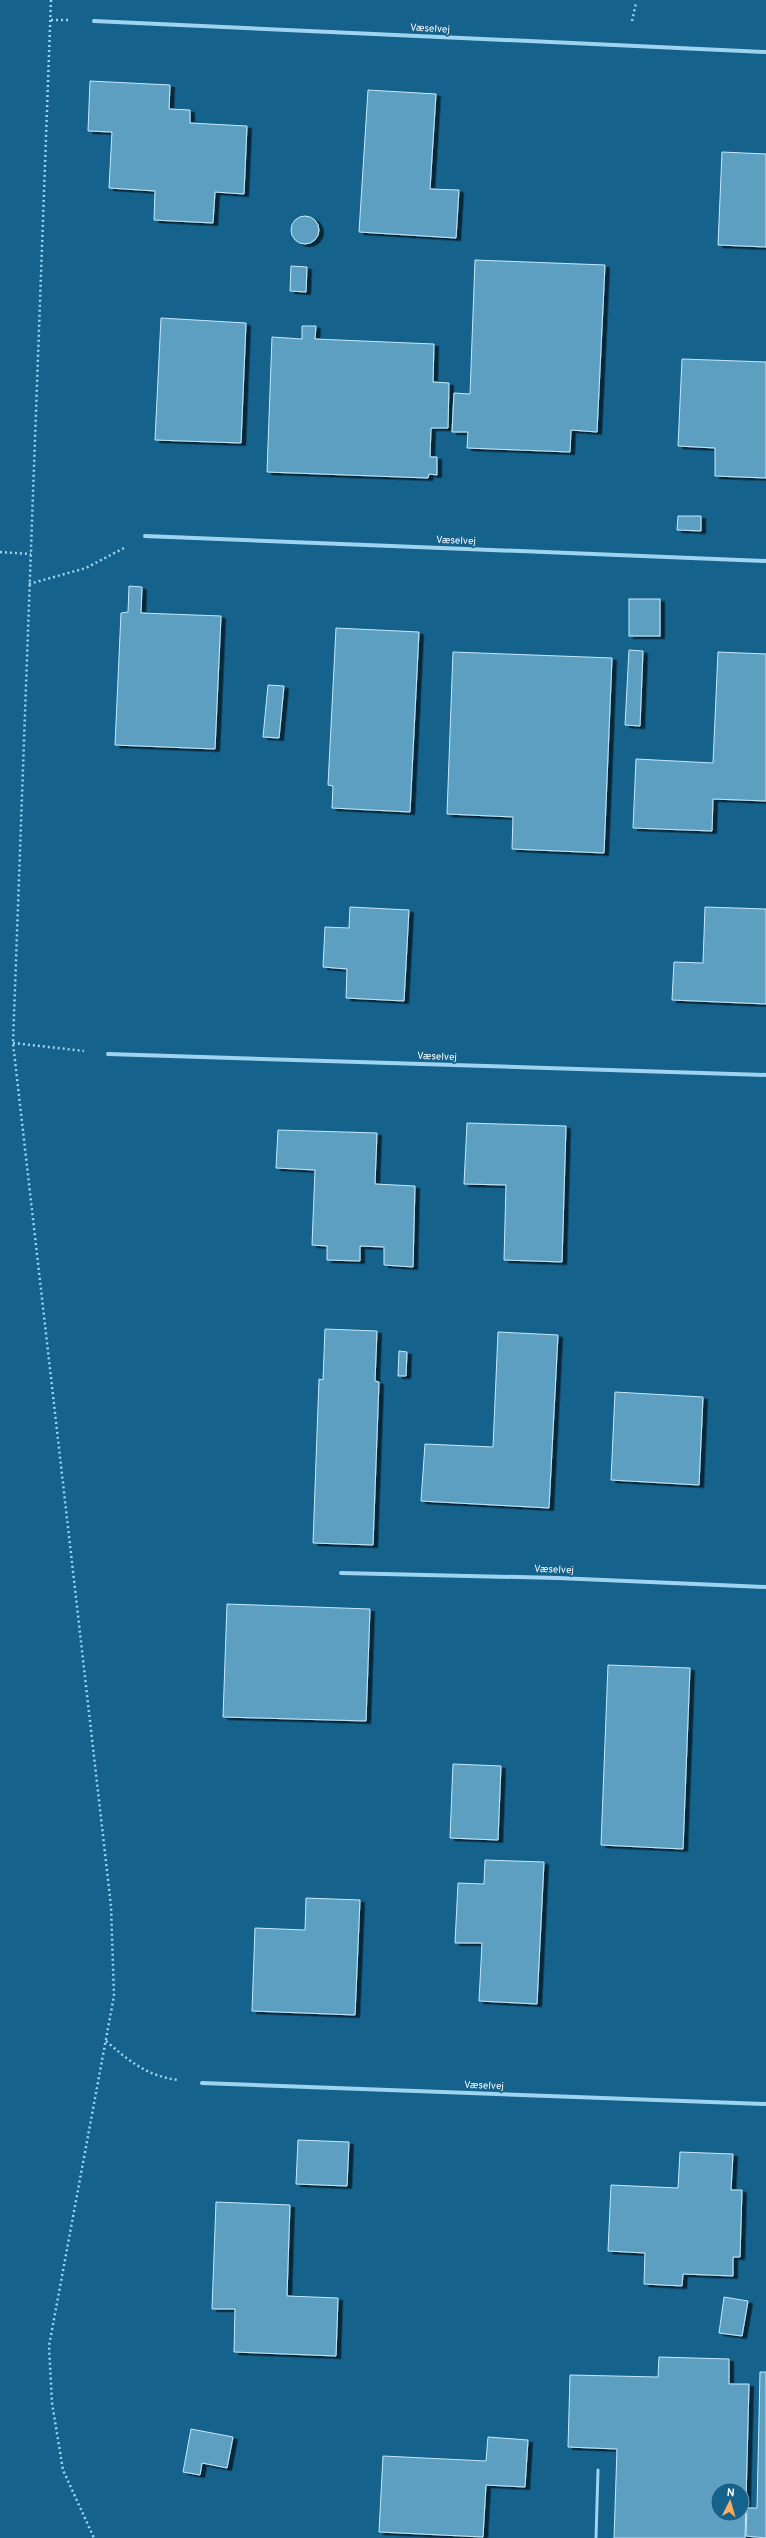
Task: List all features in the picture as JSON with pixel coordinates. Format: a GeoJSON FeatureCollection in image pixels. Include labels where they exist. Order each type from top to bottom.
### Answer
{"type":"FeatureCollection","features":[{"type":"Feature","properties":{"kind":"street","name":"Væselvej"},"geometry":{"type":"LineString","coordinates":[[94,21],[766,52]]}},
{"type":"Feature","properties":{"kind":"street","name":"Væselvej"},"geometry":{"type":"LineString","coordinates":[[145,536],[766,561]]}},
{"type":"Feature","properties":{"kind":"street","name":"Væselvej"},"geometry":{"type":"LineString","coordinates":[[108,1054],[766,1075]]}},
{"type":"Feature","properties":{"kind":"street","name":"Væselvej"},"geometry":{"type":"LineString","coordinates":[[341,1573],[550,1578],[766,1587]]}},
{"type":"Feature","properties":{"kind":"street","name":"Væselvej"},"geometry":{"type":"LineString","coordinates":[[202,2083],[766,2104]]}},
{"type":"Feature","properties":{"kind":"lane"},"geometry":{"type":"LineString","coordinates":[[596,2538],[598,2470]]}},
{"type":"Feature","properties":{"kind":"path"},"geometry":{"type":"LineString","coordinates":[[51,0],[13,1043],[111,1906],[114,1996],[50,2346],[52,2403],[63,2470],[94,2538]]}},
{"type":"Feature","properties":{"kind":"path"},"geometry":{"type":"LineString","coordinates":[[29,584],[86,568],[145,536]]}},
{"type":"Feature","properties":{"kind":"path"},"geometry":{"type":"LineString","coordinates":[[0,552],[31,554]]}},
{"type":"Feature","properties":{"kind":"path"},"geometry":{"type":"LineString","coordinates":[[13,1043],[108,1054]]}},
{"type":"Feature","properties":{"kind":"path"},"geometry":{"type":"LineString","coordinates":[[106,2041],[128,2060],[158,2077],[202,2083]]}},
{"type":"Feature","properties":{"kind":"building"},"geometry":{"type":"Polygon","coordinates":[[[90,81],[170,85],[169,109],[190,110],[190,123],[247,126],[244,194],[215,192],[213,223],[154,220],[155,191],[109,188],[112,132],[88,131],[90,81]]]}},
{"type":"Feature","properties":{"kind":"building"},"geometry":{"type":"Polygon","coordinates":[[[368,90],[436,94],[430,189],[459,190],[456,238],[359,232],[368,90]]]}},
{"type":"Feature","properties":{"kind":"building"},"geometry":{"type":"Polygon","coordinates":[[[722,152],[766,154],[766,247],[718,245],[722,152]]]}},
{"type":"Feature","properties":{"kind":"building"},"geometry":{"type":"Polygon","coordinates":[[[305,216],[315,220],[319,230],[315,240],[305,244],[295,240],[291,230],[295,220],[305,216]]]}},
{"type":"Feature","properties":{"kind":"building"},"geometry":{"type":"Polygon","coordinates":[[[475,260],[605,265],[597,432],[571,430],[570,452],[467,448],[468,432],[452,432],[454,393],[470,394],[475,260]]]}},
{"type":"Feature","properties":{"kind":"building"},"geometry":{"type":"Polygon","coordinates":[[[291,266],[307,267],[306,292],[290,291],[291,266]]]}},
{"type":"Feature","properties":{"kind":"building"},"geometry":{"type":"Polygon","coordinates":[[[161,318],[246,323],[241,443],[155,440],[161,318]]]}},
{"type":"Feature","properties":{"kind":"building"},"geometry":{"type":"Polygon","coordinates":[[[302,326],[316,326],[315,339],[434,344],[433,382],[449,383],[448,428],[431,428],[430,457],[437,457],[437,475],[429,474],[428,478],[267,472],[272,337],[302,339],[302,326]]]}},
{"type":"Feature","properties":{"kind":"building"},"geometry":{"type":"Polygon","coordinates":[[[682,359],[766,362],[766,478],[715,476],[715,448],[678,446],[682,359]]]}},
{"type":"Feature","properties":{"kind":"building"},"geometry":{"type":"Polygon","coordinates":[[[678,516],[701,516],[701,531],[677,530],[678,516]]]}},
{"type":"Feature","properties":{"kind":"building"},"geometry":{"type":"Polygon","coordinates":[[[129,586],[142,587],[141,613],[221,616],[215,749],[115,745],[121,613],[128,612],[129,586]]]}},
{"type":"Feature","properties":{"kind":"building"},"geometry":{"type":"Polygon","coordinates":[[[629,599],[660,599],[660,636],[629,636],[629,599]]]}},
{"type":"Feature","properties":{"kind":"building"},"geometry":{"type":"Polygon","coordinates":[[[336,628],[419,632],[410,812],[332,808],[333,786],[328,785],[336,628]]]}},
{"type":"Feature","properties":{"kind":"building"},"geometry":{"type":"Polygon","coordinates":[[[629,650],[643,651],[640,726],[625,725],[629,650]]]}},
{"type":"Feature","properties":{"kind":"building"},"geometry":{"type":"Polygon","coordinates":[[[453,652],[612,658],[604,853],[512,849],[513,817],[447,814],[453,652]]]}},
{"type":"Feature","properties":{"kind":"building"},"geometry":{"type":"Polygon","coordinates":[[[718,652],[766,654],[766,801],[713,799],[712,831],[633,828],[636,759],[713,763],[718,652]]]}},
{"type":"Feature","properties":{"kind":"building"},"geometry":{"type":"Polygon","coordinates":[[[268,685],[284,686],[279,738],[263,737],[268,685]]]}},
{"type":"Feature","properties":{"kind":"building"},"geometry":{"type":"Polygon","coordinates":[[[350,907],[409,910],[404,1001],[346,998],[347,969],[323,967],[325,927],[349,928],[350,907]]]}},
{"type":"Feature","properties":{"kind":"building"},"geometry":{"type":"Polygon","coordinates":[[[705,907],[766,909],[766,1004],[672,1000],[674,962],[703,963],[705,907]]]}},
{"type":"Feature","properties":{"kind":"building"},"geometry":{"type":"Polygon","coordinates":[[[467,1123],[566,1126],[562,1262],[504,1260],[506,1185],[464,1184],[467,1123]]]}},
{"type":"Feature","properties":{"kind":"building"},"geometry":{"type":"Polygon","coordinates":[[[278,1130],[377,1133],[375,1184],[415,1186],[413,1267],[384,1265],[384,1247],[360,1246],[360,1261],[327,1260],[327,1246],[312,1245],[315,1170],[276,1168],[278,1130]]]}},
{"type":"Feature","properties":{"kind":"building"},"geometry":{"type":"Polygon","coordinates":[[[325,1329],[377,1331],[375,1381],[379,1382],[373,1545],[313,1543],[319,1379],[323,1380],[325,1329]]]}},
{"type":"Feature","properties":{"kind":"building"},"geometry":{"type":"Polygon","coordinates":[[[498,1332],[558,1335],[549,1508],[421,1501],[425,1444],[493,1447],[498,1332]]]}},
{"type":"Feature","properties":{"kind":"building"},"geometry":{"type":"Polygon","coordinates":[[[399,1351],[407,1352],[406,1376],[398,1376],[399,1351]]]}},
{"type":"Feature","properties":{"kind":"building"},"geometry":{"type":"Polygon","coordinates":[[[615,1392],[703,1397],[699,1485],[611,1480],[615,1392]]]}},
{"type":"Feature","properties":{"kind":"building"},"geometry":{"type":"Polygon","coordinates":[[[227,1604],[370,1609],[366,1721],[223,1717],[227,1604]]]}},
{"type":"Feature","properties":{"kind":"building"},"geometry":{"type":"Polygon","coordinates":[[[608,1665],[690,1668],[683,1849],[601,1845],[608,1665]]]}},
{"type":"Feature","properties":{"kind":"building"},"geometry":{"type":"Polygon","coordinates":[[[453,1764],[501,1766],[498,1840],[450,1838],[453,1764]]]}},
{"type":"Feature","properties":{"kind":"building"},"geometry":{"type":"Polygon","coordinates":[[[485,1860],[544,1862],[537,2004],[479,2001],[482,1943],[455,1943],[458,1883],[484,1884],[485,1860]]]}},
{"type":"Feature","properties":{"kind":"building"},"geometry":{"type":"Polygon","coordinates":[[[306,1898],[360,1900],[355,2015],[252,2011],[255,1928],[305,1930],[306,1898]]]}},
{"type":"Feature","properties":{"kind":"building"},"geometry":{"type":"Polygon","coordinates":[[[298,2140],[349,2142],[347,2186],[296,2184],[298,2140]]]}},
{"type":"Feature","properties":{"kind":"building"},"geometry":{"type":"Polygon","coordinates":[[[680,2152],[733,2154],[731,2190],[742,2190],[740,2257],[733,2257],[733,2276],[683,2274],[682,2286],[644,2284],[645,2253],[608,2251],[611,2185],[678,2188],[680,2152]]]}},
{"type":"Feature","properties":{"kind":"building"},"geometry":{"type":"Polygon","coordinates":[[[216,2202],[290,2205],[287,2296],[338,2298],[336,2356],[234,2352],[235,2309],[212,2309],[216,2202]]]}},
{"type":"Feature","properties":{"kind":"building"},"geometry":{"type":"Polygon","coordinates":[[[724,2297],[748,2301],[742,2336],[719,2333],[724,2297]]]}},
{"type":"Feature","properties":{"kind":"building"},"geometry":{"type":"Polygon","coordinates":[[[659,2357],[729,2359],[729,2384],[749,2384],[746,2482],[710,2482],[710,2522],[745,2522],[745,2538],[614,2538],[617,2449],[568,2447],[570,2375],[658,2377],[659,2357]]]}},
{"type":"Feature","properties":{"kind":"building"},"geometry":{"type":"Polygon","coordinates":[[[760,2372],[766,2372],[766,2538],[746,2536],[746,2522],[750,2522],[750,2508],[757,2508],[760,2372]]]}},
{"type":"Feature","properties":{"kind":"building"},"geometry":{"type":"Polygon","coordinates":[[[191,2429],[233,2437],[227,2468],[202,2463],[200,2475],[183,2472],[191,2429]]]}},
{"type":"Feature","properties":{"kind":"building"},"geometry":{"type":"Polygon","coordinates":[[[488,2437],[528,2440],[525,2487],[486,2485],[483,2537],[379,2532],[383,2456],[486,2461],[488,2437]]]}}]}
